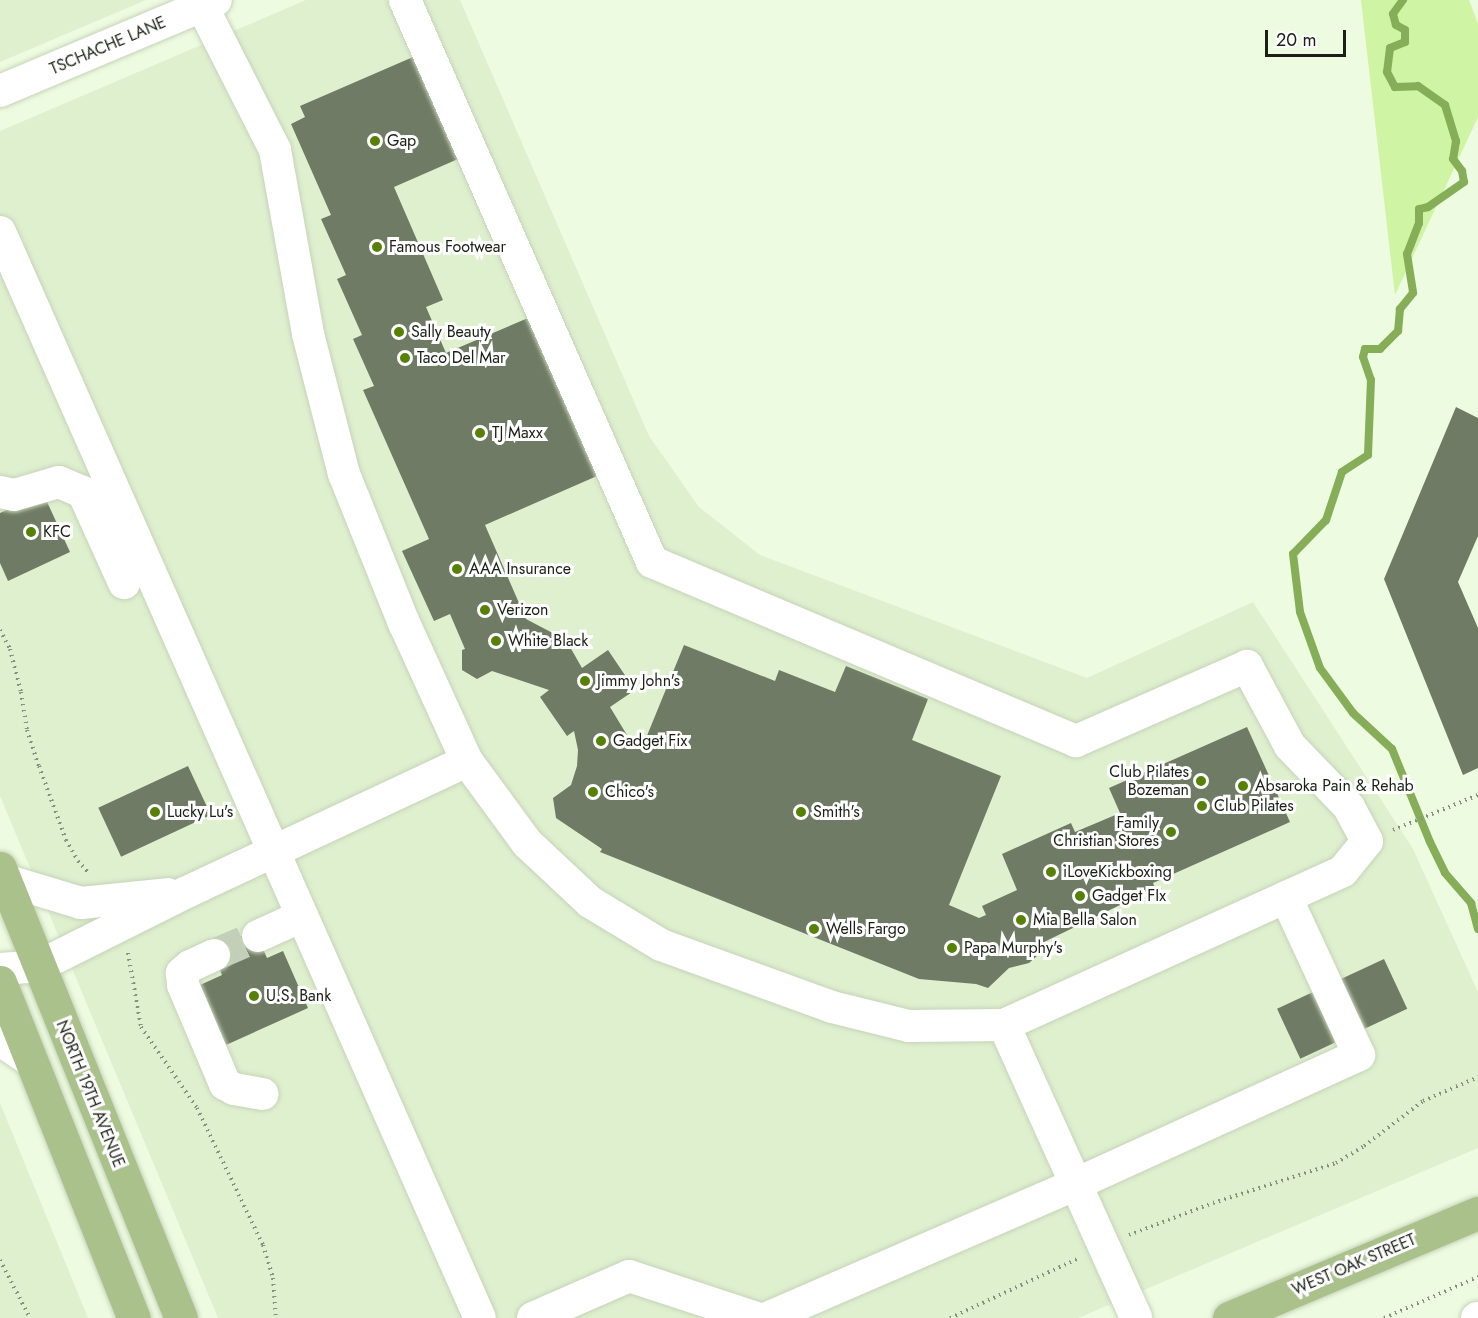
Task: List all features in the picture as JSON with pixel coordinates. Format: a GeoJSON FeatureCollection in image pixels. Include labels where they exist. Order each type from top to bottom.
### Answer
{"type":"FeatureCollection","features":[{"type":"Feature","properties":{"kind":"main road","name":"NORTH 19TH AVENUE"},"geometry":{"type":"LineString","coordinates":[[2,874],[181,1318]]}},
{"type":"Feature","properties":{"kind":"main road"},"geometry":{"type":"LineString","coordinates":[[0,982],[134,1318]]}},
{"type":"Feature","properties":{"kind":"main road","name":"WEST OAK STREET"},"geometry":{"type":"LineString","coordinates":[[1229,1318],[1478,1213]]}},
{"type":"Feature","properties":{"kind":"street"},"geometry":{"type":"LineString","coordinates":[[206,2],[275,150],[308,334],[344,474],[404,623],[467,761],[527,843],[590,902],[661,945],[832,1007],[909,1026],[1004,1025],[1343,871],[1367,841],[1349,807],[1290,746],[1247,666],[1076,741],[652,562],[405,0]]}},
{"type":"Feature","properties":{"kind":"street","name":"TSCHACHE LANE"},"geometry":{"type":"LineString","coordinates":[[0,91],[206,2]]}},
{"type":"Feature","properties":{"kind":"street"},"geometry":{"type":"LineString","coordinates":[[0,232],[480,1318]]}},
{"type":"Feature","properties":{"kind":"street"},"geometry":{"type":"LineString","coordinates":[[0,492],[14,495],[59,482],[83,492],[124,583]]}},
{"type":"Feature","properties":{"kind":"street"},"geometry":{"type":"LineString","coordinates":[[0,969],[39,966],[117,912],[187,892],[467,761]]}},
{"type":"Feature","properties":{"kind":"street"},"geometry":{"type":"LineString","coordinates":[[2,874],[81,903],[117,912]]}},
{"type":"Feature","properties":{"kind":"street"},"geometry":{"type":"LineString","coordinates":[[767,1318],[1076,1184],[1359,1055],[1286,897]]}},
{"type":"Feature","properties":{"kind":"street"},"geometry":{"type":"LineString","coordinates":[[258,936],[302,916]]}},
{"type":"Feature","properties":{"kind":"street"},"geometry":{"type":"LineString","coordinates":[[214,955],[190,966],[182,973],[183,985],[225,1084],[234,1089],[263,1094]]}},
{"type":"Feature","properties":{"kind":"street"},"geometry":{"type":"LineString","coordinates":[[1004,1025],[1136,1318]]}},
{"type":"Feature","properties":{"kind":"street"},"geometry":{"type":"LineString","coordinates":[[0,1040],[31,1061]]}},
{"type":"Feature","properties":{"kind":"street"},"geometry":{"type":"LineString","coordinates":[[533,1318],[629,1276],[757,1318]]}},
{"type":"Feature","properties":{"kind":"path"},"geometry":{"type":"LineString","coordinates":[[0,630],[10,649],[21,692],[27,730],[66,840],[78,861],[117,912],[141,1027],[197,1108],[263,1245],[273,1278],[276,1318]]}},
{"type":"Feature","properties":{"kind":"path"},"geometry":{"type":"LineString","coordinates":[[1404,826],[1478,795]]}},
{"type":"Feature","properties":{"kind":"path"},"geometry":{"type":"LineString","coordinates":[[950,1318],[1163,1221],[1336,1163],[1364,1146],[1423,1101],[1478,1077]]}},
{"type":"Feature","properties":{"kind":"path"},"geometry":{"type":"LineString","coordinates":[[0,1260],[30,1318]]}},
{"type":"Feature","properties":{"kind":"path"},"geometry":{"type":"LineString","coordinates":[[1384,1318],[1478,1277]]}},
{"type":"Feature","properties":{"kind":"shaded area"},"geometry":{"type":"Polygon","coordinates":[[[0,0],[146,0],[0,62],[0,0]]]}},
{"type":"Feature","properties":{"kind":"shaded area"},"geometry":{"type":"Polygon","coordinates":[[[306,0],[460,0],[649,436],[699,507],[760,555],[1087,678],[1253,602],[1413,849],[1478,992],[1478,1148],[1078,1318],[218,1318],[0,796],[0,131],[306,0]]]}},
{"type":"Feature","properties":{"kind":"shaded area"},"geometry":{"type":"Polygon","coordinates":[[[0,1103],[88,1318],[0,1318],[0,1103]]]}},
{"type":"Feature","properties":{"kind":"green space"},"geometry":{"type":"Polygon","coordinates":[[[1361,0],[1469,0],[1478,24],[1478,117],[1395,295],[1361,0]]]}},
{"type":"Feature","properties":{"kind":"building"},"geometry":{"type":"Polygon","coordinates":[[[413,57],[458,159],[394,187],[443,300],[426,307],[446,353],[528,318],[597,476],[485,525],[526,619],[566,640],[582,668],[608,650],[635,690],[610,707],[627,735],[626,746],[644,743],[684,645],[775,681],[779,670],[835,692],[846,666],[928,699],[912,740],[1001,776],[949,905],[979,918],[986,915],[982,906],[1017,890],[1002,854],[1071,823],[1075,832],[1120,813],[1109,788],[1247,727],[1290,822],[1153,883],[1155,888],[1042,943],[1045,949],[1029,963],[1009,968],[988,988],[976,984],[919,979],[600,852],[602,849],[556,818],[553,798],[571,785],[577,766],[578,750],[574,731],[567,736],[540,697],[549,690],[492,671],[477,679],[462,670],[462,650],[465,649],[450,614],[434,621],[402,551],[429,539],[363,390],[374,386],[353,339],[362,335],[337,279],[346,275],[321,219],[331,215],[291,124],[305,117],[300,106],[413,57]]]}},
{"type":"Feature","properties":{"kind":"building"},"geometry":{"type":"Polygon","coordinates":[[[1456,407],[1478,418],[1478,536],[1458,582],[1478,628],[1478,768],[1463,775],[1384,579],[1456,407]]]}},
{"type":"Feature","properties":{"kind":"building","name":"KFC"},"geometry":{"type":"Polygon","coordinates":[[[43,493],[70,552],[8,581],[0,563],[0,513],[43,493]]]}},
{"type":"Feature","properties":{"kind":"building","name":"Lucky Lu's"},"geometry":{"type":"Polygon","coordinates":[[[188,766],[211,815],[121,857],[98,808],[188,766]]]}},
{"type":"Feature","properties":{"kind":"building","name":"U.S. Bank"},"geometry":{"type":"Polygon","coordinates":[[[255,931],[267,958],[283,951],[308,1008],[226,1045],[200,985],[222,975],[211,949],[255,931]]]}},
{"type":"Feature","properties":{"kind":"building"},"geometry":{"type":"Polygon","coordinates":[[[1384,959],[1407,1009],[1300,1059],[1277,1009],[1384,959]]]}},
{"type":"Feature","properties":{"kind":"waterway"},"geometry":{"type":"LineString","coordinates":[[1403,0],[1393,14],[1396,25],[1405,30],[1405,42],[1390,48],[1387,72],[1395,87],[1418,86],[1445,105],[1456,141],[1453,159],[1462,171],[1464,182],[1428,207],[1419,209],[1419,223],[1407,254],[1413,293],[1400,309],[1398,331],[1380,349],[1365,349],[1363,357],[1371,380],[1368,455],[1342,472],[1326,520],[1293,554],[1300,612],[1320,668],[1353,713],[1392,749],[1430,842],[1445,873],[1471,903],[1478,929]]}},
{"type":"Feature","properties":{"kind":"tunnel"},"geometry":{"type":"LineString","coordinates":[[214,955],[258,936]]}},
{"type":"Feature","properties":{"kind":"place","name":"Gap"},"geometry":{"type":"Point","coordinates":[375,141]}},
{"type":"Feature","properties":{"kind":"place","name":"Famous Footwear"},"geometry":{"type":"Point","coordinates":[377,247]}},
{"type":"Feature","properties":{"kind":"place","name":"Sally Beauty"},"geometry":{"type":"Point","coordinates":[399,332]}},
{"type":"Feature","properties":{"kind":"place","name":"Taco Del Mar"},"geometry":{"type":"Point","coordinates":[405,358]}},
{"type":"Feature","properties":{"kind":"place","name":"TJ Maxx"},"geometry":{"type":"Point","coordinates":[480,433]}},
{"type":"Feature","properties":{"kind":"place","name":"KFC"},"geometry":{"type":"Point","coordinates":[31,532]}},
{"type":"Feature","properties":{"kind":"place","name":"AAA Insurance"},"geometry":{"type":"Point","coordinates":[457,569]}},
{"type":"Feature","properties":{"kind":"place","name":"Verizon"},"geometry":{"type":"Point","coordinates":[485,610]}},
{"type":"Feature","properties":{"kind":"place","name":"White Black"},"geometry":{"type":"Point","coordinates":[496,641]}},
{"type":"Feature","properties":{"kind":"place","name":"Jimmy John's"},"geometry":{"type":"Point","coordinates":[585,681]}},
{"type":"Feature","properties":{"kind":"place","name":"Gadget Fix"},"geometry":{"type":"Point","coordinates":[601,741]}},
{"type":"Feature","properties":{"kind":"place","name":"Club Pilates Bozeman"},"geometry":{"type":"Point","coordinates":[1201,781]}},
{"type":"Feature","properties":{"kind":"place","name":"Absaroka Pain & Rehab"},"geometry":{"type":"Point","coordinates":[1243,786]}},
{"type":"Feature","properties":{"kind":"place","name":"Chico's"},"geometry":{"type":"Point","coordinates":[593,792]}},
{"type":"Feature","properties":{"kind":"place","name":"Club Pilates"},"geometry":{"type":"Point","coordinates":[1202,806]}},
{"type":"Feature","properties":{"kind":"place","name":"Lucky Lu's"},"geometry":{"type":"Point","coordinates":[155,812]}},
{"type":"Feature","properties":{"kind":"place","name":"Smith's"},"geometry":{"type":"Point","coordinates":[801,812]}},
{"type":"Feature","properties":{"kind":"place","name":"Family Christian Stores"},"geometry":{"type":"Point","coordinates":[1171,832]}},
{"type":"Feature","properties":{"kind":"place","name":"iLoveKickboxing"},"geometry":{"type":"Point","coordinates":[1051,872]}},
{"type":"Feature","properties":{"kind":"place","name":"Gadget FIx"},"geometry":{"type":"Point","coordinates":[1080,896]}},
{"type":"Feature","properties":{"kind":"place","name":"Mia Bella Salon"},"geometry":{"type":"Point","coordinates":[1021,920]}},
{"type":"Feature","properties":{"kind":"place","name":"Wells Fargo"},"geometry":{"type":"Point","coordinates":[814,929]}},
{"type":"Feature","properties":{"kind":"place","name":"Papa Murphy's"},"geometry":{"type":"Point","coordinates":[952,948]}},
{"type":"Feature","properties":{"kind":"place","name":"U.S. Bank"},"geometry":{"type":"Point","coordinates":[254,996]}}]}
